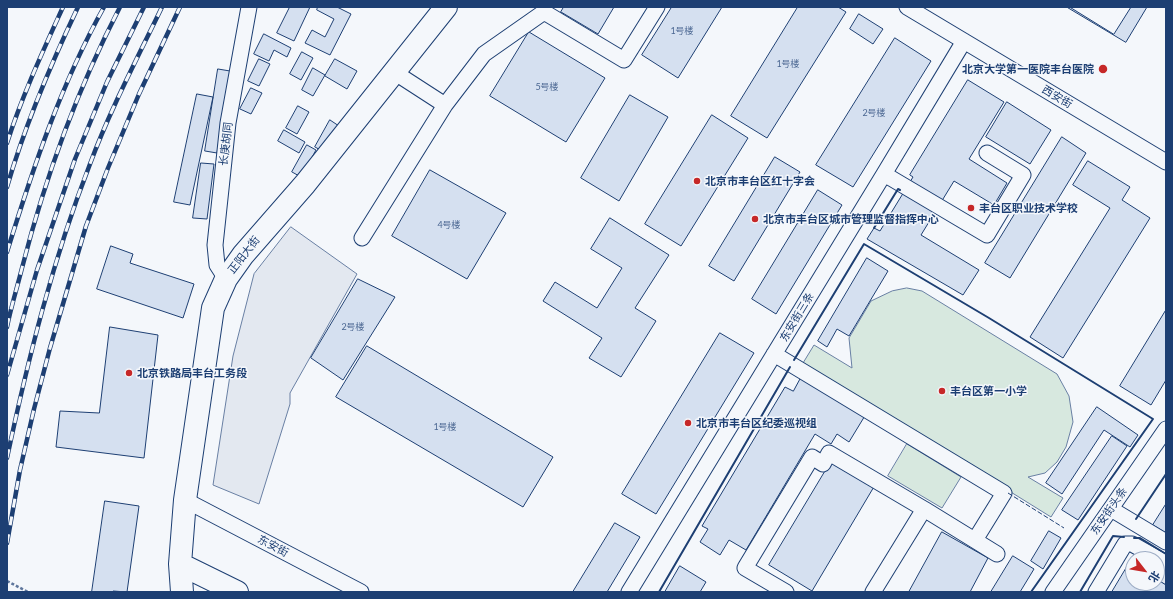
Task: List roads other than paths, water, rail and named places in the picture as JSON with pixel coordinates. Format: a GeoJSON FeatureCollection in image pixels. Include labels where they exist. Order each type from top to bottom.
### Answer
{"type":"FeatureCollection","features":[{"type":"Feature","properties":{"kind":"main road","name":"正阳大街"},"geometry":{"type":"LineString","coordinates":[[182,592],[180,564],[185,500],[213,308],[226,279],[243,255],[305,184],[446,7]]}},
{"type":"Feature","properties":{"kind":"main road","name":"正阳大街"},"geometry":{"type":"LineString","coordinates":[[169,592],[180,564]]}},
{"type":"Feature","properties":{"kind":"main road"},"geometry":{"type":"LineString","coordinates":[[180,564],[237,592]]}},
{"type":"Feature","properties":{"kind":"street","name":"长庚胡同"},"geometry":{"type":"LineString","coordinates":[[226,279],[216,265],[214,245],[228,123],[249,7]]}},
{"type":"Feature","properties":{"kind":"street"},"geometry":{"type":"LineString","coordinates":[[362,238],[445,105],[484,54],[544,12],[624,60],[657,7]]}},
{"type":"Feature","properties":{"kind":"street","name":"西安街"},"geometry":{"type":"LineString","coordinates":[[907,7],[1166,162]]}},
{"type":"Feature","properties":{"kind":"street","name":"东安街三条"},"geometry":{"type":"LineString","coordinates":[[629,592],[964,41]]}},
{"type":"Feature","properties":{"kind":"street"},"geometry":{"type":"LineString","coordinates":[[394,72],[445,105]]}},
{"type":"Feature","properties":{"kind":"street"},"geometry":{"type":"LineString","coordinates":[[884,174],[987,236],[1023,175],[987,153]]}},
{"type":"Feature","properties":{"kind":"street"},"geometry":{"type":"LineString","coordinates":[[774,354],[1004,493],[975,540]]}},
{"type":"Feature","properties":{"kind":"street","name":"东安街头条"},"geometry":{"type":"LineString","coordinates":[[1053,592],[1166,429]]}},
{"type":"Feature","properties":{"kind":"street"},"geometry":{"type":"LineString","coordinates":[[786,592],[745,568],[812,457],[823,464],[829,453],[998,554]]}},
{"type":"Feature","properties":{"kind":"street","name":"东安街"},"geometry":{"type":"LineString","coordinates":[[185,500],[361,592]]}},
{"type":"Feature","properties":{"kind":"street"},"geometry":{"type":"LineString","coordinates":[[872,592],[924,509]]}},
{"type":"Feature","properties":{"kind":"street"},"geometry":{"type":"LineString","coordinates":[[1111,509],[1166,542]]}},
{"type":"Feature","properties":{"kind":"street"},"geometry":{"type":"LineString","coordinates":[[1128,544],[1132,522]]}},
{"type":"Feature","properties":{"kind":"street"},"geometry":{"type":"LineString","coordinates":[[1096,592],[1125,544],[1132,544],[1166,563]]}},
{"type":"Feature","properties":{"kind":"railway"},"geometry":{"type":"LineString","coordinates":[[7,143],[26,91],[63,7]]}},
{"type":"Feature","properties":{"kind":"railway"},"geometry":{"type":"LineString","coordinates":[[7,187],[39,96],[78,7]]}},
{"type":"Feature","properties":{"kind":"railway"},"geometry":{"type":"LineString","coordinates":[[7,252],[27,189],[61,96],[74,66],[104,7]]}},
{"type":"Feature","properties":{"kind":"railway"},"geometry":{"type":"LineString","coordinates":[[7,327],[31,234],[52,168],[76,102],[104,38],[120,7]]}},
{"type":"Feature","properties":{"kind":"railway"},"geometry":{"type":"LineString","coordinates":[[7,375],[37,270],[75,159],[107,82],[144,7]]}},
{"type":"Feature","properties":{"kind":"railway"},"geometry":{"type":"LineString","coordinates":[[7,458],[42,310],[64,236],[106,124],[162,7]]}},
{"type":"Feature","properties":{"kind":"railway"},"geometry":{"type":"LineString","coordinates":[[7,543],[20,470],[34,409],[50,348],[86,226],[139,94],[180,7]]}},
{"type":"Feature","properties":{"kind":"place","name":"北京大学第一医院丰台医院"},"geometry":{"type":"Point","coordinates":[1103,69]}},
{"type":"Feature","properties":{"kind":"place","name":"北京市丰台区红十字会"},"geometry":{"type":"Point","coordinates":[697,181]}},
{"type":"Feature","properties":{"kind":"place","name":"丰台区职业技术学校"},"geometry":{"type":"Point","coordinates":[971,208]}},
{"type":"Feature","properties":{"kind":"place","name":"北京市丰台区城市管理监督指挥中心"},"geometry":{"type":"Point","coordinates":[755,219]}},
{"type":"Feature","properties":{"kind":"place","name":"北京铁路局丰台工务段"},"geometry":{"type":"Point","coordinates":[129,373]}},
{"type":"Feature","properties":{"kind":"place","name":"丰台区第一小学"},"geometry":{"type":"Point","coordinates":[942,391]}},
{"type":"Feature","properties":{"kind":"place","name":"北京市丰台区纪委巡视组"},"geometry":{"type":"Point","coordinates":[688,423]}}]}
